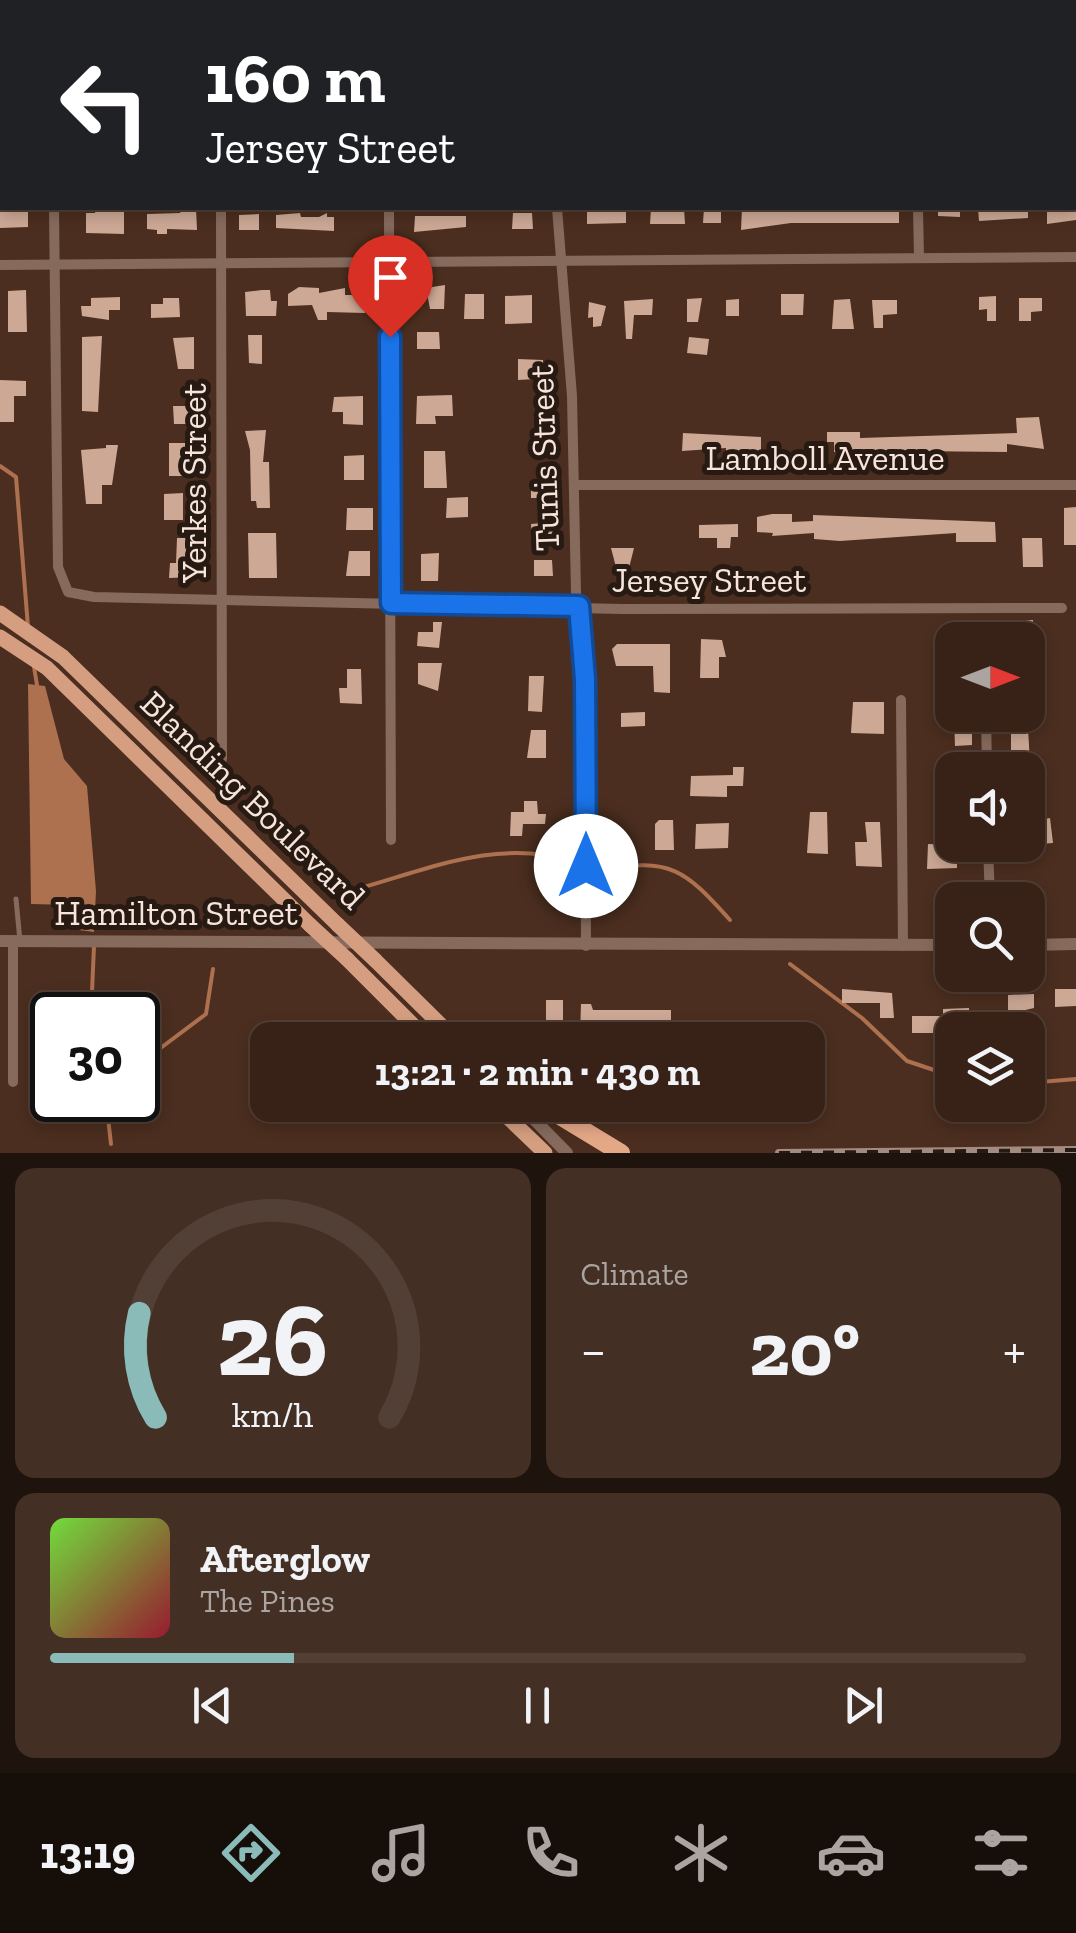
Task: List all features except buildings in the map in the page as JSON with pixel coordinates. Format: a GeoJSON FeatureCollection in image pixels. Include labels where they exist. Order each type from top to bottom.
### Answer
{"type":"FeatureCollection","features":[{"type":"Feature","properties":{"kind":"highway"},"geometry":{"type":"LineString","coordinates":[[570,1122],[621,1153]]}},
{"type":"Feature","properties":{"kind":"main road","name":"Blanding Boulevard"},"geometry":{"type":"LineString","coordinates":[[0,613],[50,646],[438,1022]]}},
{"type":"Feature","properties":{"kind":"main road","name":"Blanding Boulevard"},"geometry":{"type":"LineString","coordinates":[[0,636],[43,664],[410,1022]]}},
{"type":"Feature","properties":{"kind":"main road"},"geometry":{"type":"LineString","coordinates":[[516,1122],[545,1146]]}},
{"type":"Feature","properties":{"kind":"street"},"geometry":{"type":"LineString","coordinates":[[54,210],[55,264]]}},
{"type":"Feature","properties":{"kind":"street","name":"Yerkes Street"},"geometry":{"type":"LineString","coordinates":[[221,210],[222,759]]}},
{"type":"Feature","properties":{"kind":"street"},"geometry":{"type":"LineString","coordinates":[[389,210],[391,840]]}},
{"type":"Feature","properties":{"kind":"street","name":"Tunis Street"},"geometry":{"type":"LineString","coordinates":[[557,210],[558,260],[572,396],[585,679],[586,946]]}},
{"type":"Feature","properties":{"kind":"street"},"geometry":{"type":"LineString","coordinates":[[918,210],[919,258]]}},
{"type":"Feature","properties":{"kind":"street"},"geometry":{"type":"LineString","coordinates":[[0,265],[1076,257]]}},
{"type":"Feature","properties":{"kind":"street","name":"Jersey Street"},"geometry":{"type":"LineString","coordinates":[[55,264],[61,582],[78,595],[579,606],[1062,608]]}},
{"type":"Feature","properties":{"kind":"street","name":"Lamboll Avenue"},"geometry":{"type":"LineString","coordinates":[[574,486],[1076,485]]}},
{"type":"Feature","properties":{"kind":"street"},"geometry":{"type":"LineString","coordinates":[[901,700],[902,946]]}},
{"type":"Feature","properties":{"kind":"street"},"geometry":{"type":"LineString","coordinates":[[11,942],[13,1082]]}},
{"type":"Feature","properties":{"kind":"street","name":"Hamilton Street"},"geometry":{"type":"LineString","coordinates":[[11,942],[935,945]]}},
{"type":"Feature","properties":{"kind":"street"},"geometry":{"type":"LineString","coordinates":[[1045,944],[1076,944]]}},
{"type":"Feature","properties":{"kind":"street"},"geometry":{"type":"LineString","coordinates":[[530,1122],[545,1146],[567,1153]]}},
{"type":"Feature","properties":{"kind":"lane"},"geometry":{"type":"LineString","coordinates":[[11,942],[16,899]]}},
{"type":"Feature","properties":{"kind":"shaded area"},"geometry":{"type":"Polygon","coordinates":[[[28,684],[45,686],[64,759],[87,786],[96,891],[94,932],[79,930],[71,905],[31,904],[28,684]]]}},
{"type":"Feature","properties":{"kind":"waterway"},"geometry":{"type":"LineString","coordinates":[[0,466],[16,477],[28,627]]}},
{"type":"Feature","properties":{"kind":"waterway"},"geometry":{"type":"LineString","coordinates":[[34,667],[37,685]]}},
{"type":"Feature","properties":{"kind":"waterway"},"geometry":{"type":"LineString","coordinates":[[357,889],[463,859],[491,855],[545,855],[572,862]]}},
{"type":"Feature","properties":{"kind":"waterway"},"geometry":{"type":"LineString","coordinates":[[601,870],[644,865],[675,871],[701,889],[730,920]]}},
{"type":"Feature","properties":{"kind":"waterway"},"geometry":{"type":"LineString","coordinates":[[92,992],[94,946]]}},
{"type":"Feature","properties":{"kind":"waterway"},"geometry":{"type":"LineString","coordinates":[[790,964],[862,1018],[907,1061],[935,1070]]}},
{"type":"Feature","properties":{"kind":"waterway"},"geometry":{"type":"LineString","coordinates":[[160,1048],[206,1014],[213,969]]}},
{"type":"Feature","properties":{"kind":"waterway"},"geometry":{"type":"LineString","coordinates":[[1045,1082],[1076,1079]]}},
{"type":"Feature","properties":{"kind":"waterway"},"geometry":{"type":"LineString","coordinates":[[108,1122],[111,1144]]}},
{"type":"Feature","properties":{"kind":"railway"},"geometry":{"type":"LineString","coordinates":[[779,1153],[1076,1150]]}},
{"type":"Feature","properties":{"kind":"route"},"geometry":{"type":"LineString","coordinates":[[390,337],[391,603],[579,606],[585,679],[586,866]]}}]}
